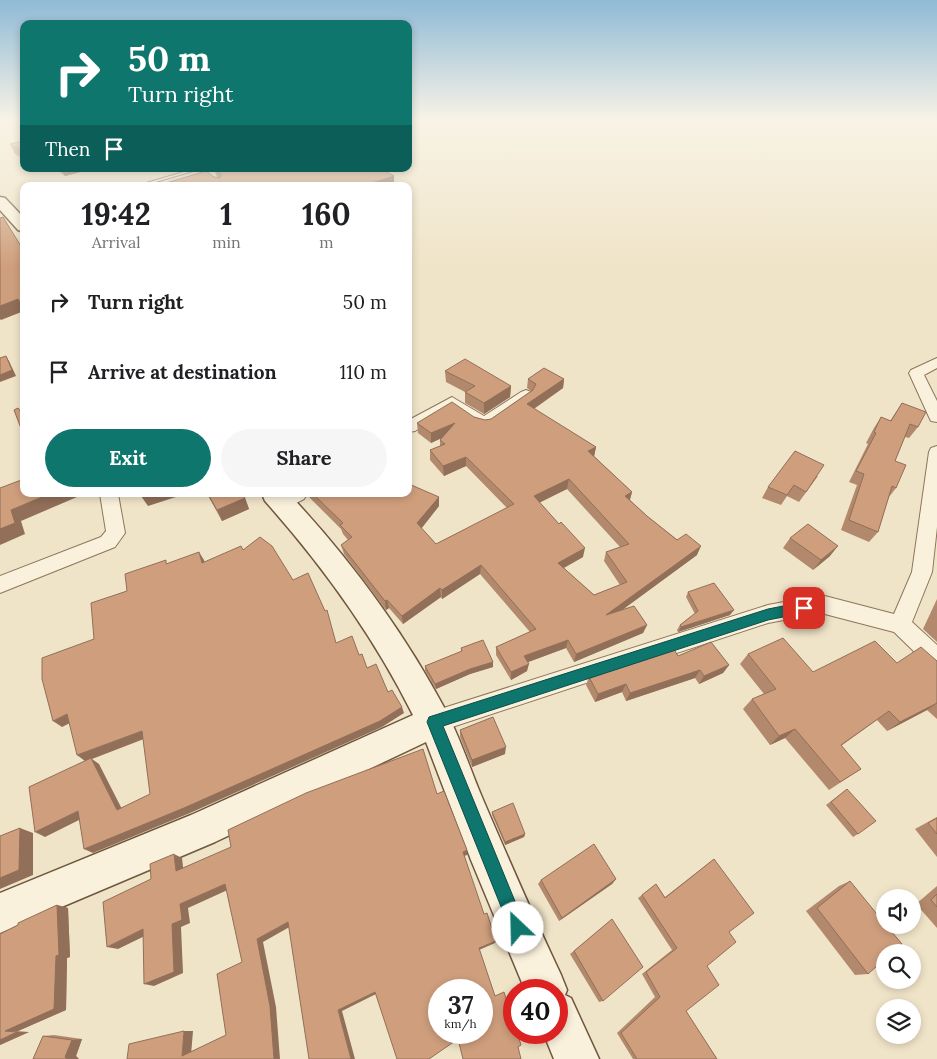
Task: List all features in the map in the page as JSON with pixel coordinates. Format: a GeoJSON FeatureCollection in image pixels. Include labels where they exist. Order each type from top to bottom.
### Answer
{"type":"FeatureCollection","features":[{"type":"Feature","properties":{"kind":"street"},"geometry":{"type":"LineString","coordinates":[[0,201],[20,220]]}},
{"type":"Feature","properties":{"kind":"street"},"geometry":{"type":"LineString","coordinates":[[0,225],[20,222]]}},
{"type":"Feature","properties":{"kind":"street"},"geometry":{"type":"LineString","coordinates":[[937,362],[916,373],[937,417]]}},
{"type":"Feature","properties":{"kind":"street"},"geometry":{"type":"LineString","coordinates":[[412,425],[452,402],[484,423],[526,395]]}},
{"type":"Feature","properties":{"kind":"street"},"geometry":{"type":"LineString","coordinates":[[900,625],[922,572],[937,452]]}},
{"type":"Feature","properties":{"kind":"street"},"geometry":{"type":"LineString","coordinates":[[0,585],[108,542],[116,533],[110,497]]}},
{"type":"Feature","properties":{"kind":"street"},"geometry":{"type":"LineString","coordinates":[[285,497],[301,523],[363,602],[434,722],[511,912],[541,979]]}},
{"type":"Feature","properties":{"kind":"street"},"geometry":{"type":"LineString","coordinates":[[0,913],[202,829],[434,722],[768,614],[821,604],[900,625],[937,659]]}},
{"type":"Feature","properties":{"kind":"street"},"geometry":{"type":"LineString","coordinates":[[568,1039],[577,1059]]}},
{"type":"Feature","properties":{"kind":"lane"},"geometry":{"type":"LineString","coordinates":[[152,182],[188,172]]}},
{"type":"Feature","properties":{"kind":"lane"},"geometry":{"type":"LineString","coordinates":[[203,172],[207,175]]}},
{"type":"Feature","properties":{"kind":"building"},"geometry":{"type":"Polygon","coordinates":[[[203,172],[207,172],[214,177],[220,178],[221,174],[218,172],[387,172],[394,176],[375,182],[169,182],[203,172]]]}},
{"type":"Feature","properties":{"kind":"building"},"geometry":{"type":"Polygon","coordinates":[[[3,217],[20,245],[20,302],[18,299],[0,306],[0,218],[3,217]]]}},
{"type":"Feature","properties":{"kind":"building"},"geometry":{"type":"Polygon","coordinates":[[[6,356],[12,370],[0,375],[0,358],[6,356]]]}},
{"type":"Feature","properties":{"kind":"building"},"geometry":{"type":"Polygon","coordinates":[[[465,359],[511,386],[484,403],[465,392],[475,386],[445,371],[465,359]]]}},
{"type":"Feature","properties":{"kind":"building"},"geometry":{"type":"Polygon","coordinates":[[[544,368],[564,379],[527,404],[596,447],[588,451],[632,492],[625,496],[647,516],[677,540],[686,534],[701,546],[606,615],[634,606],[647,625],[576,654],[568,640],[524,656],[529,664],[511,672],[496,647],[536,629],[481,565],[442,590],[440,588],[402,616],[387,600],[385,601],[341,545],[352,537],[340,525],[343,523],[316,497],[412,497],[412,485],[439,497],[417,523],[436,544],[514,504],[466,457],[443,466],[430,450],[445,444],[440,440],[455,423],[431,433],[417,423],[452,402],[474,417],[485,420],[491,419],[533,390],[536,384],[528,379],[544,368]],[[569,479],[534,496],[559,524],[561,522],[585,548],[558,563],[594,595],[627,582],[606,552],[629,544],[569,479]]]}},
{"type":"Feature","properties":{"kind":"building"},"geometry":{"type":"Polygon","coordinates":[[[902,403],[926,412],[918,427],[910,424],[895,461],[906,465],[896,488],[892,486],[878,532],[849,520],[864,474],[856,471],[876,433],[874,432],[881,417],[891,421],[902,403]]]}},
{"type":"Feature","properties":{"kind":"building"},"geometry":{"type":"Polygon","coordinates":[[[18,408],[20,410],[20,426],[14,410],[18,408]]]}},
{"type":"Feature","properties":{"kind":"building"},"geometry":{"type":"Polygon","coordinates":[[[795,451],[824,465],[806,492],[794,485],[787,495],[768,487],[795,451]]]}},
{"type":"Feature","properties":{"kind":"building"},"geometry":{"type":"Polygon","coordinates":[[[20,480],[20,497],[42,497],[11,510],[15,523],[0,529],[0,488],[20,480]]]}},
{"type":"Feature","properties":{"kind":"building"},"geometry":{"type":"Polygon","coordinates":[[[210,497],[245,498],[217,510],[210,497]]]}},
{"type":"Feature","properties":{"kind":"building"},"geometry":{"type":"Polygon","coordinates":[[[808,524],[838,546],[821,560],[790,538],[808,524]]]}},
{"type":"Feature","properties":{"kind":"building"},"geometry":{"type":"Polygon","coordinates":[[[260,537],[272,546],[293,580],[308,573],[325,611],[327,610],[336,643],[352,636],[359,655],[362,654],[367,668],[376,664],[388,692],[392,690],[402,707],[380,721],[184,808],[84,849],[78,811],[35,832],[29,787],[91,758],[117,810],[150,794],[142,731],[77,755],[67,714],[53,721],[42,679],[42,658],[94,639],[91,603],[127,591],[125,574],[166,560],[166,564],[199,552],[202,563],[241,546],[243,550],[260,537]]]}},
{"type":"Feature","properties":{"kind":"building"},"geometry":{"type":"Polygon","coordinates":[[[714,583],[734,610],[681,627],[680,625],[698,611],[688,592],[714,583]]]}},
{"type":"Feature","properties":{"kind":"building"},"geometry":{"type":"Polygon","coordinates":[[[783,638],[813,672],[875,641],[897,663],[921,647],[937,661],[937,703],[900,722],[889,711],[841,745],[861,769],[840,782],[795,729],[779,736],[752,699],[776,689],[748,654],[783,638]]]}},
{"type":"Feature","properties":{"kind":"building"},"geometry":{"type":"Polygon","coordinates":[[[483,640],[493,662],[470,669],[435,684],[425,666],[462,651],[461,648],[483,640]]]}},
{"type":"Feature","properties":{"kind":"building"},"geometry":{"type":"Polygon","coordinates":[[[711,642],[729,665],[704,676],[700,670],[630,693],[626,684],[598,694],[589,677],[674,649],[678,656],[711,642]]]}},
{"type":"Feature","properties":{"kind":"building"},"geometry":{"type":"Polygon","coordinates":[[[493,717],[506,747],[472,760],[460,730],[493,717]]]}},
{"type":"Feature","properties":{"kind":"building"},"geometry":{"type":"Polygon","coordinates":[[[423,749],[437,794],[444,791],[467,850],[463,852],[484,914],[487,913],[496,941],[479,948],[489,979],[428,979],[428,1044],[451,1044],[429,1059],[397,1059],[375,992],[338,1010],[351,1059],[309,1059],[288,922],[257,939],[270,1006],[274,1059],[127,1059],[129,1044],[184,1031],[182,1056],[226,1035],[217,974],[242,962],[225,884],[180,904],[182,920],[172,924],[174,972],[144,984],[143,929],[107,947],[103,902],[151,879],[150,864],[174,854],[176,871],[231,847],[228,830],[306,793],[423,749]]]}},
{"type":"Feature","properties":{"kind":"building"},"geometry":{"type":"Polygon","coordinates":[[[847,789],[876,821],[858,834],[831,802],[847,789]]]}},
{"type":"Feature","properties":{"kind":"building"},"geometry":{"type":"Polygon","coordinates":[[[513,803],[525,834],[505,842],[492,812],[513,803]]]}},
{"type":"Feature","properties":{"kind":"building"},"geometry":{"type":"Polygon","coordinates":[[[937,818],[937,834],[928,823],[937,818]]]}},
{"type":"Feature","properties":{"kind":"building"},"geometry":{"type":"Polygon","coordinates":[[[20,828],[19,870],[0,878],[0,836],[20,828]]]}},
{"type":"Feature","properties":{"kind":"building"},"geometry":{"type":"Polygon","coordinates":[[[594,844],[616,879],[562,918],[541,880],[594,844]]]}},
{"type":"Feature","properties":{"kind":"building"},"geometry":{"type":"Polygon","coordinates":[[[714,859],[754,913],[729,932],[736,942],[707,966],[719,985],[686,1011],[717,1059],[637,1059],[621,1033],[660,997],[646,972],[677,948],[642,895],[656,884],[665,898],[714,859]]]}},
{"type":"Feature","properties":{"kind":"building"},"geometry":{"type":"Polygon","coordinates":[[[850,881],[876,913],[876,934],[894,934],[902,944],[876,944],[876,967],[868,974],[817,908],[850,881]]]}},
{"type":"Feature","properties":{"kind":"building"},"geometry":{"type":"Polygon","coordinates":[[[937,894],[937,907],[931,900],[937,894]]]}},
{"type":"Feature","properties":{"kind":"building"},"geometry":{"type":"Polygon","coordinates":[[[57,905],[59,955],[56,956],[54,1009],[5,1031],[17,1032],[0,1040],[0,934],[18,925],[18,923],[57,905]]]}},
{"type":"Feature","properties":{"kind":"building"},"geometry":{"type":"Polygon","coordinates":[[[612,919],[643,967],[603,1001],[574,951],[612,919]]]}},
{"type":"Feature","properties":{"kind":"building"},"geometry":{"type":"Polygon","coordinates":[[[493,990],[495,996],[503,992],[503,1044],[521,1044],[518,1047],[521,1059],[463,1059],[459,1044],[493,1044],[493,990]]]}},
{"type":"Feature","properties":{"kind":"building"},"geometry":{"type":"Polygon","coordinates":[[[43,1036],[72,1040],[65,1057],[67,1059],[33,1059],[43,1036]]]}},
{"type":"Feature","properties":{"kind":"route"},"geometry":{"type":"LineString","coordinates":[[518,928],[434,722],[768,614],[804,608]]}}]}
